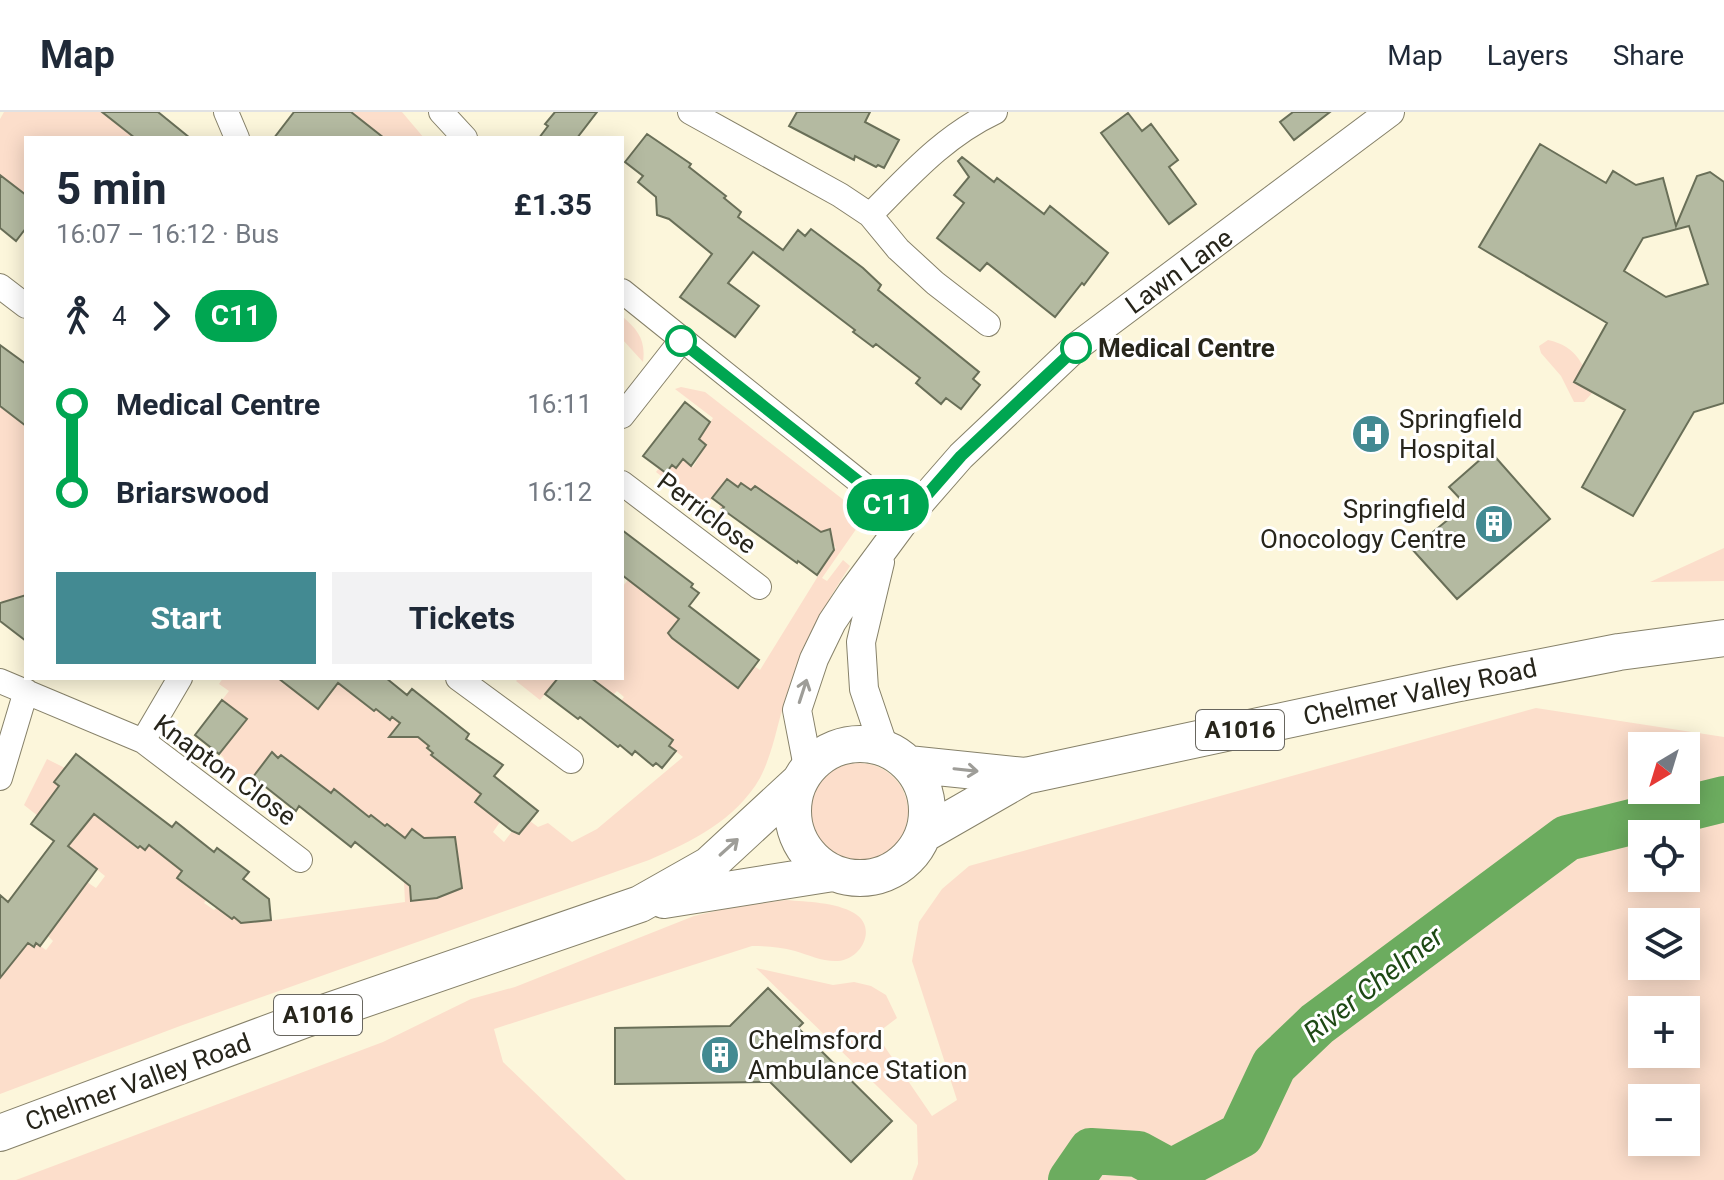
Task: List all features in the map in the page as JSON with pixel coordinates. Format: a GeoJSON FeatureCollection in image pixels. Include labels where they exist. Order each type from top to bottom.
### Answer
{"type":"FeatureCollection","features":[{"type":"Feature","properties":{"kind":"main road","name":"Chelmer Valley Road"},"geometry":{"type":"LineString","coordinates":[[924,834],[1025,776],[1455,684],[1619,652],[1724,638]]}},
{"type":"Feature","properties":{"kind":"main road","name":"A1016"},"geometry":{"type":"LineString","coordinates":[[804,774],[829,751],[843,746],[856,744],[896,756]]}},
{"type":"Feature","properties":{"kind":"main road","name":"Chelmer Valley Road"},"geometry":{"type":"LineString","coordinates":[[896,756],[1025,776]]}},
{"type":"Feature","properties":{"kind":"main road"},"geometry":{"type":"LineString","coordinates":[[896,756],[918,777],[925,792],[928,809],[924,834]]}},
{"type":"Feature","properties":{"kind":"main road","name":"Chelmer Valley Road"},"geometry":{"type":"LineString","coordinates":[[640,904],[709,865],[804,774]]}},
{"type":"Feature","properties":{"kind":"main road"},"geometry":{"type":"LineString","coordinates":[[804,774],[793,802],[797,836],[814,861],[833,873]]}},
{"type":"Feature","properties":{"kind":"main road","name":"A1016"},"geometry":{"type":"LineString","coordinates":[[833,873],[861,879],[884,875],[906,861],[924,834]]}},
{"type":"Feature","properties":{"kind":"main road","name":"Chelmer Valley Road"},"geometry":{"type":"LineString","coordinates":[[0,1133],[306,1019],[640,904],[833,873]]}},
{"type":"Feature","properties":{"kind":"street"},"geometry":{"type":"LineString","coordinates":[[226,112],[236,136]]}},
{"type":"Feature","properties":{"kind":"street"},"geometry":{"type":"LineString","coordinates":[[690,112],[840,195],[870,215],[898,249],[935,283],[988,324]]}},
{"type":"Feature","properties":{"kind":"street"},"geometry":{"type":"LineString","coordinates":[[870,215],[943,142],[995,112]]}},
{"type":"Feature","properties":{"kind":"street","name":"Lawn Lane"},"geometry":{"type":"LineString","coordinates":[[804,774],[797,710],[832,622],[906,519],[961,456],[1076,347],[1390,112]]}},
{"type":"Feature","properties":{"kind":"street"},"geometry":{"type":"LineString","coordinates":[[443,113],[463,136]]}},
{"type":"Feature","properties":{"kind":"street"},"geometry":{"type":"LineString","coordinates":[[0,286],[24,304]]}},
{"type":"Feature","properties":{"kind":"street"},"geometry":{"type":"LineString","coordinates":[[624,293],[906,519]]}},
{"type":"Feature","properties":{"kind":"street"},"geometry":{"type":"LineString","coordinates":[[624,413],[681,341]]}},
{"type":"Feature","properties":{"kind":"street","name":"Perriclose"},"geometry":{"type":"LineString","coordinates":[[624,485],[759,587]]}},
{"type":"Feature","properties":{"kind":"street","name":"Lawn Lane"},"geometry":{"type":"LineString","coordinates":[[883,550],[861,642],[864,689],[896,756]]}},
{"type":"Feature","properties":{"kind":"street"},"geometry":{"type":"LineString","coordinates":[[143,741],[179,680]]}},
{"type":"Feature","properties":{"kind":"street"},"geometry":{"type":"LineString","coordinates":[[461,680],[571,761]]}},
{"type":"Feature","properties":{"kind":"street","name":"Knapton Close"},"geometry":{"type":"LineString","coordinates":[[0,681],[143,741],[300,860]]}},
{"type":"Feature","properties":{"kind":"street"},"geometry":{"type":"LineString","coordinates":[[0,778],[26,691]]}},
{"type":"Feature","properties":{"kind":"shaded area"},"geometry":{"type":"Polygon","coordinates":[[[4,112],[120,112],[139,136],[24,136],[24,202],[16,188],[0,175],[0,119],[4,112]]]}},
{"type":"Feature","properties":{"kind":"shaded area"},"geometry":{"type":"Polygon","coordinates":[[[331,112],[402,112],[422,136],[372,136],[376,131],[368,125],[315,136],[331,112]]]}},
{"type":"Feature","properties":{"kind":"shaded area"},"geometry":{"type":"Polygon","coordinates":[[[624,318],[640,336],[643,362],[624,341],[624,318]]]}},
{"type":"Feature","properties":{"kind":"shaded area"},"geometry":{"type":"Polygon","coordinates":[[[1548,340],[1573,352],[1583,366],[1593,392],[1584,402],[1574,402],[1561,376],[1541,353],[1539,346],[1548,340]]]}},
{"type":"Feature","properties":{"kind":"shaded area"},"geometry":{"type":"Polygon","coordinates":[[[681,387],[705,392],[845,501],[859,525],[822,578],[827,581],[843,560],[850,566],[800,658],[765,768],[738,806],[711,828],[649,860],[180,1026],[0,1094],[0,921],[33,946],[36,943],[46,950],[53,941],[48,936],[54,928],[49,924],[87,882],[96,888],[105,876],[68,846],[71,842],[24,805],[47,759],[65,768],[109,825],[137,848],[149,845],[182,871],[177,878],[211,893],[204,903],[214,910],[217,907],[241,923],[246,918],[260,922],[405,902],[404,882],[425,839],[413,829],[405,838],[387,824],[385,826],[331,793],[281,755],[278,758],[271,753],[248,783],[239,782],[218,766],[224,758],[220,754],[247,719],[222,700],[229,691],[219,684],[222,680],[338,683],[373,711],[376,709],[390,720],[392,717],[429,746],[427,749],[432,755],[481,794],[500,822],[493,832],[504,842],[513,830],[520,834],[530,821],[538,827],[548,823],[572,842],[597,829],[683,757],[669,746],[673,740],[621,701],[624,697],[617,691],[613,695],[594,680],[624,680],[624,585],[628,580],[680,617],[668,632],[673,639],[738,688],[754,666],[760,670],[836,547],[829,542],[831,534],[827,530],[820,534],[755,486],[751,490],[741,483],[722,509],[719,507],[735,485],[727,479],[704,509],[656,472],[659,468],[666,473],[672,465],[677,468],[683,459],[693,467],[706,445],[699,439],[713,418],[675,389],[681,387]],[[455,837],[442,838],[409,882],[411,900],[462,888],[455,837]]]}},
{"type":"Feature","properties":{"kind":"shaded area"},"geometry":{"type":"Polygon","coordinates":[[[0,401],[24,410],[24,597],[0,600],[0,401]]]}},
{"type":"Feature","properties":{"kind":"shaded area"},"geometry":{"type":"Polygon","coordinates":[[[1724,548],[1724,581],[1650,582],[1724,548]]]}},
{"type":"Feature","properties":{"kind":"shaded area"},"geometry":{"type":"Polygon","coordinates":[[[517,680],[556,680],[540,700],[517,680]]]}},
{"type":"Feature","properties":{"kind":"shaded area"},"geometry":{"type":"Polygon","coordinates":[[[1536,708],[1692,732],[1628,732],[1628,804],[1700,804],[1700,733],[1724,737],[1724,1180],[912,1180],[918,1164],[917,1125],[756,968],[833,985],[854,982],[871,986],[886,995],[897,1018],[876,1034],[932,1116],[957,1100],[912,961],[919,922],[942,889],[969,866],[1536,708]]]}},
{"type":"Feature","properties":{"kind":"shaded area"},"geometry":{"type":"Polygon","coordinates":[[[859,763],[878,767],[894,777],[904,793],[908,812],[904,831],[894,847],[878,857],[859,861],[840,857],[824,847],[814,831],[810,812],[814,793],[824,777],[840,767],[859,763]]]}},
{"type":"Feature","properties":{"kind":"shaded area"},"geometry":{"type":"Polygon","coordinates":[[[786,900],[830,905],[854,913],[865,926],[866,934],[860,949],[847,959],[832,961],[784,949],[752,946],[494,1029],[503,1062],[626,1180],[16,1180],[383,1042],[471,999],[515,987],[694,916],[786,900]]]}},
{"type":"Feature","properties":{"kind":"building"},"geometry":{"type":"Polygon","coordinates":[[[102,112],[158,112],[188,136],[132,136],[102,112]]]}},
{"type":"Feature","properties":{"kind":"building"},"geometry":{"type":"Polygon","coordinates":[[[294,112],[351,112],[381,136],[276,136],[294,112]]]}},
{"type":"Feature","properties":{"kind":"building"},"geometry":{"type":"Polygon","coordinates":[[[555,112],[597,112],[579,136],[540,136],[548,126],[545,124],[555,112]]]}},
{"type":"Feature","properties":{"kind":"building"},"geometry":{"type":"Polygon","coordinates":[[[797,112],[870,112],[865,122],[899,140],[884,168],[876,167],[855,156],[854,160],[789,126],[797,112]]]}},
{"type":"Feature","properties":{"kind":"building"},"geometry":{"type":"Polygon","coordinates":[[[1293,112],[1330,112],[1294,140],[1280,122],[1293,112]]]}},
{"type":"Feature","properties":{"kind":"building"},"geometry":{"type":"Polygon","coordinates":[[[1128,113],[1142,131],[1151,124],[1178,160],[1169,167],[1196,204],[1169,224],[1101,133],[1128,113]]]}},
{"type":"Feature","properties":{"kind":"building"},"geometry":{"type":"Polygon","coordinates":[[[647,134],[691,164],[689,167],[741,212],[738,217],[783,250],[798,230],[805,236],[811,229],[863,268],[881,285],[878,290],[979,372],[973,379],[980,385],[961,409],[946,398],[941,404],[916,383],[920,378],[876,344],[873,347],[853,332],[855,330],[753,252],[728,283],[759,306],[735,337],[680,297],[712,254],[669,219],[657,215],[656,197],[638,182],[643,176],[625,162],[647,134]]]}},
{"type":"Feature","properties":{"kind":"building","name":"Springfield Hospital"},"geometry":{"type":"Polygon","coordinates":[[[1540,144],[1606,183],[1613,171],[1636,185],[1663,178],[1676,226],[1697,176],[1710,172],[1724,182],[1724,403],[1694,412],[1633,516],[1582,487],[1625,410],[1574,382],[1607,323],[1479,247],[1540,144]],[[1689,226],[1643,238],[1624,271],[1666,297],[1708,284],[1689,226]]]}},
{"type":"Feature","properties":{"kind":"building"},"geometry":{"type":"Polygon","coordinates":[[[962,157],[994,182],[997,178],[1044,214],[1050,206],[1108,253],[1055,317],[987,263],[980,271],[937,238],[964,203],[954,195],[969,177],[958,161],[962,157]]]}},
{"type":"Feature","properties":{"kind":"building"},"geometry":{"type":"Polygon","coordinates":[[[0,175],[24,193],[24,231],[16,241],[0,228],[0,175]]]}},
{"type":"Feature","properties":{"kind":"building"},"geometry":{"type":"Polygon","coordinates":[[[0,345],[24,363],[24,424],[0,406],[0,345]]]}},
{"type":"Feature","properties":{"kind":"building"},"geometry":{"type":"Polygon","coordinates":[[[685,402],[710,422],[699,439],[706,445],[691,466],[683,459],[676,468],[672,465],[666,473],[643,456],[685,402]]]}},
{"type":"Feature","properties":{"kind":"building","name":"Springfield Onocology Centre"},"geometry":{"type":"Polygon","coordinates":[[[1490,451],[1550,519],[1457,599],[1412,549],[1466,505],[1449,487],[1490,451]]]}},
{"type":"Feature","properties":{"kind":"building"},"geometry":{"type":"Polygon","coordinates":[[[727,479],[738,487],[741,483],[751,490],[755,486],[821,532],[830,529],[834,550],[817,575],[722,509],[724,507],[712,498],[727,479]]]}},
{"type":"Feature","properties":{"kind":"building"},"geometry":{"type":"Polygon","coordinates":[[[624,532],[693,584],[691,587],[699,593],[689,606],[759,660],[738,688],[672,638],[668,633],[679,619],[624,577],[624,532]]]}},
{"type":"Feature","properties":{"kind":"building"},"geometry":{"type":"Polygon","coordinates":[[[24,596],[24,639],[0,621],[0,603],[24,596]]]}},
{"type":"Feature","properties":{"kind":"building"},"geometry":{"type":"Polygon","coordinates":[[[281,680],[388,680],[407,695],[412,689],[469,734],[466,739],[503,765],[494,776],[538,811],[519,834],[512,831],[475,802],[481,794],[431,755],[429,746],[418,737],[389,737],[400,723],[392,717],[390,720],[376,709],[374,711],[338,683],[318,709],[281,680]]]}},
{"type":"Feature","properties":{"kind":"building"},"geometry":{"type":"Polygon","coordinates":[[[556,680],[594,680],[673,740],[669,746],[676,751],[662,768],[656,763],[653,766],[635,751],[632,755],[620,745],[618,747],[545,694],[556,680]]]}},
{"type":"Feature","properties":{"kind":"building"},"geometry":{"type":"Polygon","coordinates":[[[222,700],[247,719],[219,754],[195,735],[222,700]]]}},
{"type":"Feature","properties":{"kind":"building"},"geometry":{"type":"Polygon","coordinates":[[[272,752],[278,758],[281,755],[331,793],[334,789],[369,817],[371,815],[385,826],[387,824],[405,838],[412,829],[424,838],[455,837],[462,888],[437,898],[411,901],[410,886],[355,842],[351,847],[299,806],[296,811],[253,777],[272,752]]]}},
{"type":"Feature","properties":{"kind":"building"},"geometry":{"type":"Polygon","coordinates":[[[76,754],[172,827],[176,822],[214,852],[217,848],[249,872],[243,879],[269,899],[271,920],[241,923],[234,917],[232,919],[177,878],[182,871],[149,845],[145,850],[140,846],[138,848],[94,814],[68,846],[97,869],[40,946],[36,943],[34,947],[28,943],[0,978],[0,895],[8,902],[54,841],[31,824],[59,786],[54,782],[76,754]]]}},
{"type":"Feature","properties":{"kind":"building","name":"Chelmsford Ambulance Station"},"geometry":{"type":"Polygon","coordinates":[[[768,988],[803,1023],[798,1028],[892,1121],[851,1162],[770,1082],[615,1084],[615,1028],[730,1026],[768,988]]]}},
{"type":"Feature","properties":{"kind":"waterway","name":"River Chelmer"},"geometry":{"type":"LineString","coordinates":[[1071,1180],[1091,1151],[1138,1154],[1171,1172],[1241,1135],[1274,1065],[1317,1024],[1567,838],[1724,799]]}},
{"type":"Feature","properties":{"kind":"bus line","name":"C11"},"geometry":{"type":"LineString","coordinates":[[681,341],[906,519],[961,456],[1076,348]]}},
{"type":"Feature","properties":{"kind":"place","name":"Medical Centre"},"geometry":{"type":"Point","coordinates":[1076,348]}},
{"type":"Feature","properties":{"kind":"place","name":"Springfield Hospital"},"geometry":{"type":"Point","coordinates":[1371,434]}},
{"type":"Feature","properties":{"kind":"place","name":"Springfield Onocology Centre"},"geometry":{"type":"Point","coordinates":[1494,524]}},
{"type":"Feature","properties":{"kind":"place","name":"Chelmsford Ambulance Station"},"geometry":{"type":"Point","coordinates":[720,1055]}}]}
